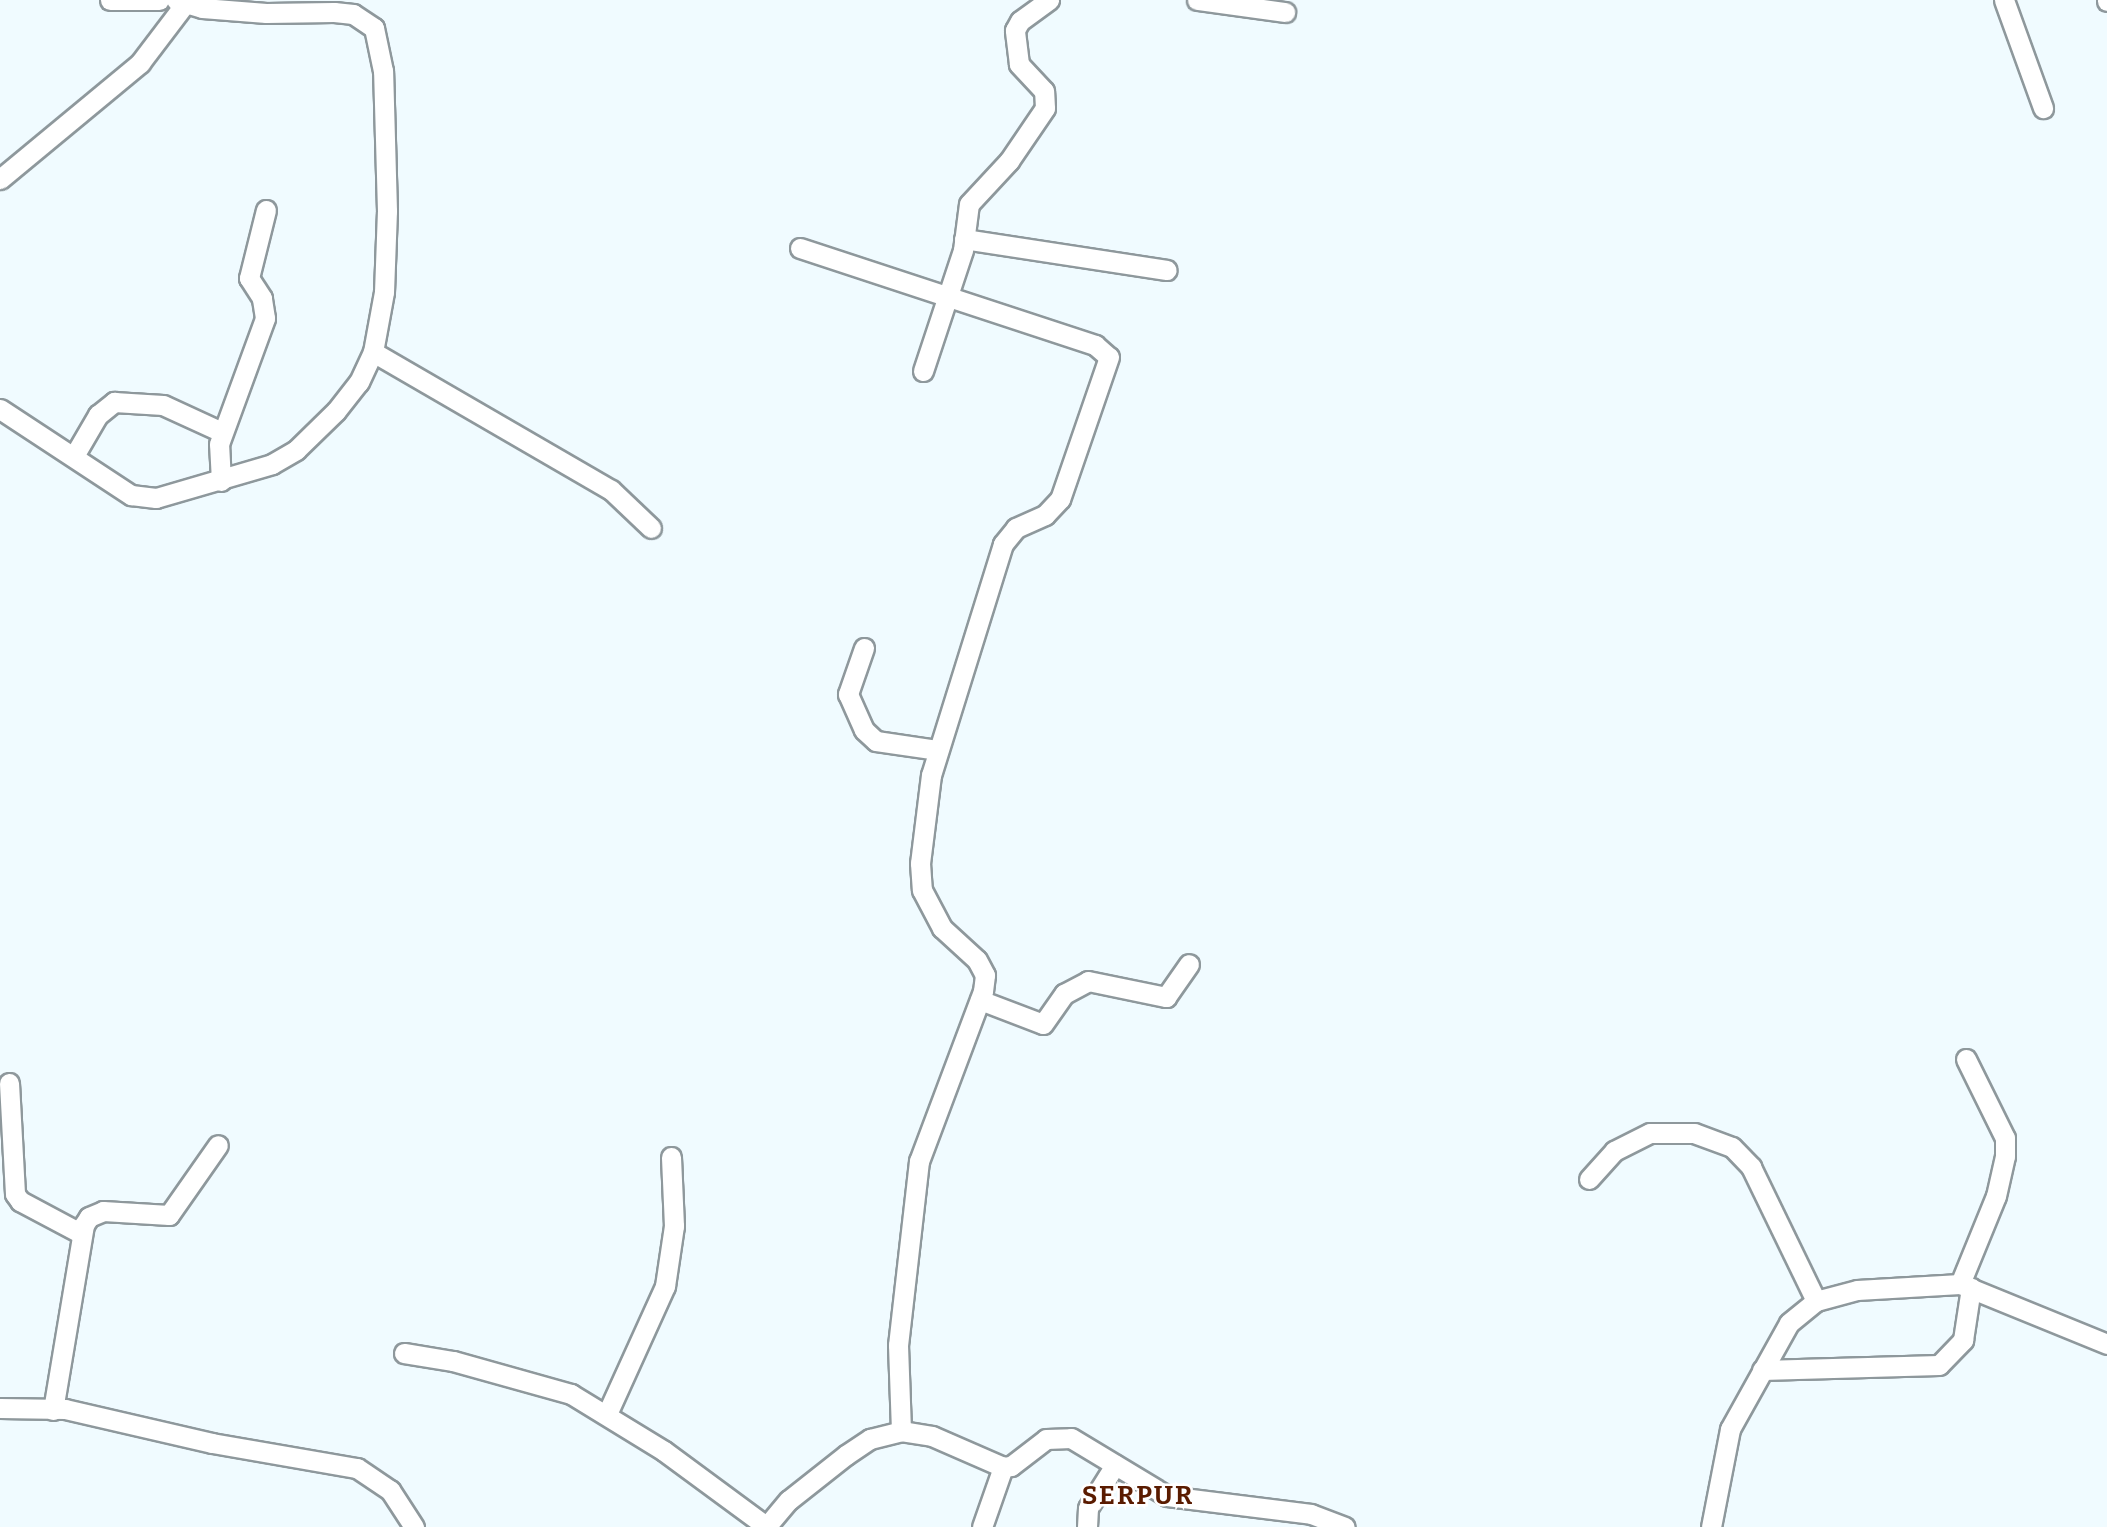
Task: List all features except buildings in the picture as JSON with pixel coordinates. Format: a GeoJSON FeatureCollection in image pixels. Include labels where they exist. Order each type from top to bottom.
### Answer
{"type":"FeatureCollection","features":[{"type":"Feature","properties":{"kind":"street"},"geometry":{"type":"LineString","coordinates":[[110,0],[159,0]]}},
{"type":"Feature","properties":{"kind":"street"},"geometry":{"type":"LineString","coordinates":[[923,371],[949,297],[964,239],[969,204],[1009,161],[1045,108],[1044,91],[1019,64],[1015,30],[1020,21],[1049,0]]}},
{"type":"Feature","properties":{"kind":"street"},"geometry":{"type":"LineString","coordinates":[[1197,0],[1242,3],[1285,12]]}},
{"type":"Feature","properties":{"kind":"street"},"geometry":{"type":"LineString","coordinates":[[2004,0],[2043,108]]}},
{"type":"Feature","properties":{"kind":"street"},"geometry":{"type":"LineString","coordinates":[[0,179],[140,63],[180,3],[266,13],[334,12],[353,15],[374,28],[383,71],[387,211],[384,292],[373,352],[359,382],[336,411],[296,450],[272,464],[221,481],[143,499],[0,410]]}},
{"type":"Feature","properties":{"kind":"street"},"geometry":{"type":"LineString","coordinates":[[221,481],[222,432],[265,318],[262,298],[249,278],[266,210]]}},
{"type":"Feature","properties":{"kind":"street"},"geometry":{"type":"LineString","coordinates":[[964,239],[1167,270]]}},
{"type":"Feature","properties":{"kind":"street"},"geometry":{"type":"LineString","coordinates":[[800,248],[1095,345],[1110,357],[1060,499],[1045,516],[1016,527],[1003,544],[938,750],[923,823],[922,890],[942,928],[982,967],[980,1000],[919,1161],[898,1345],[901,1431]]}},
{"type":"Feature","properties":{"kind":"street"},"geometry":{"type":"LineString","coordinates":[[373,352],[611,491],[650,528]]}},
{"type":"Feature","properties":{"kind":"street"},"geometry":{"type":"LineString","coordinates":[[74,456],[98,415],[114,402],[163,405],[222,432]]}},
{"type":"Feature","properties":{"kind":"street"},"geometry":{"type":"LineString","coordinates":[[864,648],[848,694],[864,730],[876,741],[938,750]]}},
{"type":"Feature","properties":{"kind":"street"},"geometry":{"type":"LineString","coordinates":[[980,1000],[1044,1024],[1064,994],[1088,981],[1166,997],[1174,992],[1189,964]]}},
{"type":"Feature","properties":{"kind":"street"},"geometry":{"type":"LineString","coordinates":[[1762,1370],[1939,1365],[1963,1340],[1965,1286],[1996,1196],[2006,1156],[2000,1126],[1966,1059]]}},
{"type":"Feature","properties":{"kind":"street"},"geometry":{"type":"LineString","coordinates":[[9,1083],[15,1194],[20,1201],[82,1234]]}},
{"type":"Feature","properties":{"kind":"street"},"geometry":{"type":"LineString","coordinates":[[1589,1179],[1614,1151],[1650,1133],[1694,1133],[1725,1143],[1751,1167],[1816,1301]]}},
{"type":"Feature","properties":{"kind":"street"},"geometry":{"type":"LineString","coordinates":[[53,1410],[82,1234],[89,1217],[103,1211],[169,1215],[218,1146]]}},
{"type":"Feature","properties":{"kind":"street"},"geometry":{"type":"LineString","coordinates":[[607,1414],[665,1286],[674,1226],[671,1157]]}},
{"type":"Feature","properties":{"kind":"street"},"geometry":{"type":"LineString","coordinates":[[1711,1527],[1730,1429],[1789,1323],[1816,1301],[1857,1290],[1965,1286],[2107,1344]]}},
{"type":"Feature","properties":{"kind":"street"},"geometry":{"type":"LineString","coordinates":[[404,1353],[558,1388],[607,1414],[767,1527],[789,1500],[846,1455],[870,1439],[901,1431],[932,1436],[1003,1467],[1022,1459],[1046,1439],[1060,1438],[1083,1443],[1167,1496],[1311,1514],[1345,1527]]}},
{"type":"Feature","properties":{"kind":"street"},"geometry":{"type":"LineString","coordinates":[[0,1408],[53,1410],[357,1468],[390,1490],[414,1527]]}},
{"type":"Feature","properties":{"kind":"street"},"geometry":{"type":"LineString","coordinates":[[1087,1527],[1088,1508],[1115,1465]]}},
{"type":"Feature","properties":{"kind":"street"},"geometry":{"type":"LineString","coordinates":[[982,1527],[1003,1467]]}},
{"type":"Feature","properties":{"kind":"district","name":"SERPUR"},"geometry":{"type":"Point","coordinates":[1138,1496]}}]}
